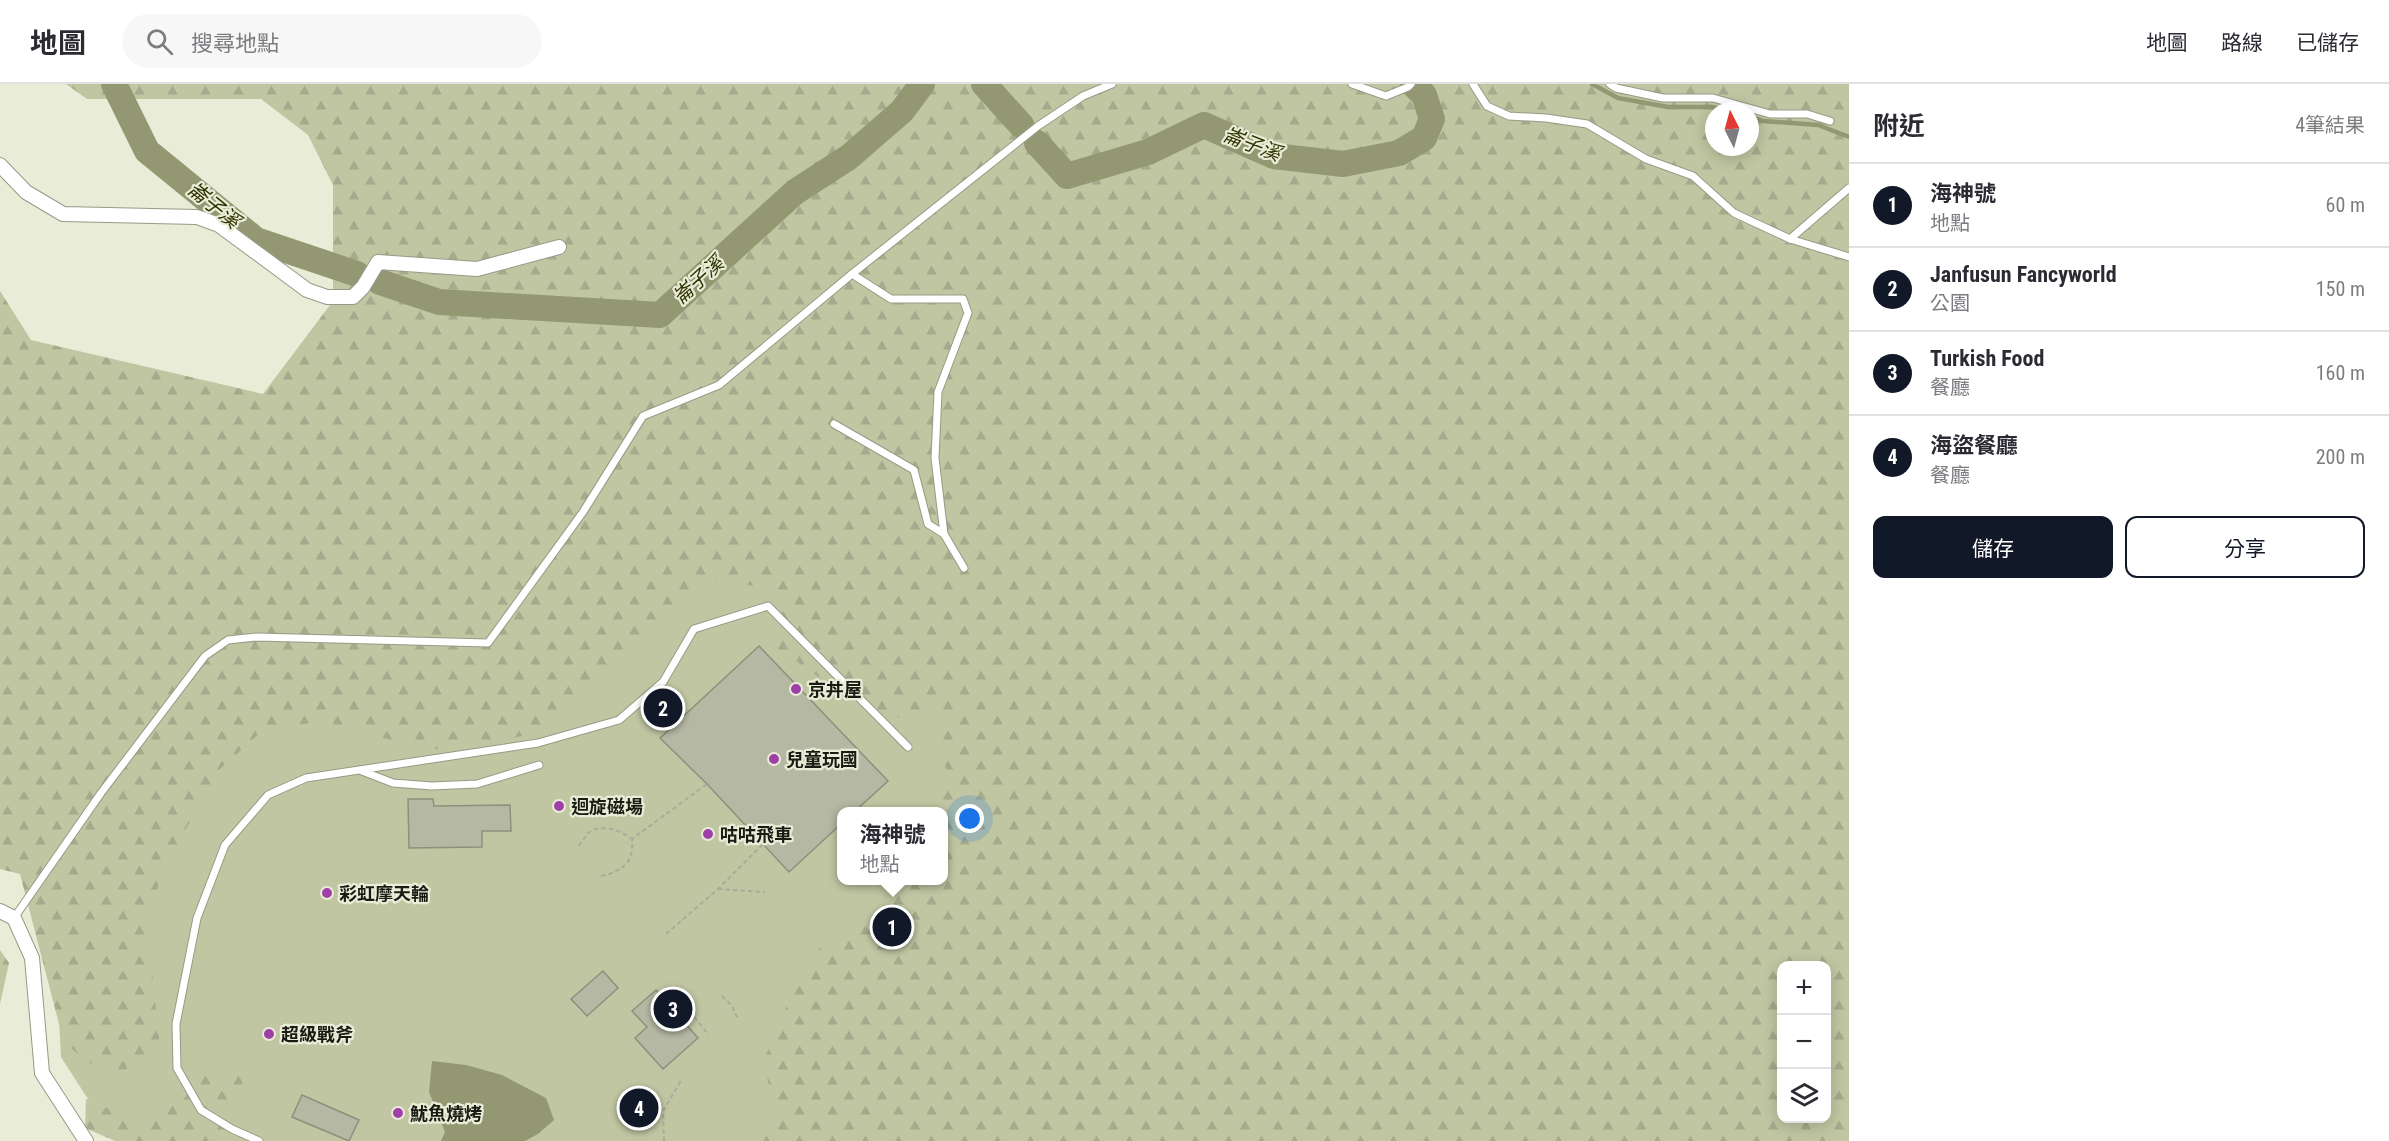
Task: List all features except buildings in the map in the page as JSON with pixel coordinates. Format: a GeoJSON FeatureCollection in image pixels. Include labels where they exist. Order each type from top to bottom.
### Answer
{"type":"FeatureCollection","features":[{"type":"Feature","properties":{"kind":"street"},"geometry":{"type":"LineString","coordinates":[[0,165],[26,192],[63,214],[197,217],[219,225],[307,290],[327,297],[353,297],[378,262],[477,269],[559,247]]}},
{"type":"Feature","properties":{"kind":"street"},"geometry":{"type":"LineString","coordinates":[[0,910],[14,918],[32,958],[42,1074],[86,1141]]}},
{"type":"Feature","properties":{"kind":"lane"},"geometry":{"type":"LineString","coordinates":[[14,918],[101,793],[205,657],[228,640],[257,637],[488,643],[583,512],[643,416],[719,385],[852,274],[1038,126],[1083,96],[1112,84]]}},
{"type":"Feature","properties":{"kind":"lane"},"geometry":{"type":"LineString","coordinates":[[1352,84],[1386,96],[1410,84]]}},
{"type":"Feature","properties":{"kind":"lane"},"geometry":{"type":"LineString","coordinates":[[1473,84],[1487,106],[1509,116],[1587,124],[1646,159],[1693,176],[1734,213],[1790,239],[1849,257]]}},
{"type":"Feature","properties":{"kind":"lane"},"geometry":{"type":"LineString","coordinates":[[1610,84],[1616,88],[1663,98],[1713,98],[1770,114],[1807,114],[1830,121]]}},
{"type":"Feature","properties":{"kind":"lane"},"geometry":{"type":"LineString","coordinates":[[1790,239],[1849,188]]}},
{"type":"Feature","properties":{"kind":"lane"},"geometry":{"type":"LineString","coordinates":[[852,274],[891,299],[963,299],[969,313],[938,392],[935,458],[944,534],[964,568]]}},
{"type":"Feature","properties":{"kind":"lane"},"geometry":{"type":"LineString","coordinates":[[834,424],[914,470],[928,524],[944,534]]}},
{"type":"Feature","properties":{"kind":"lane"},"geometry":{"type":"LineString","coordinates":[[259,1141],[232,1129],[201,1110],[177,1068],[176,1024],[197,918],[225,845],[268,795],[306,778],[538,744],[619,720],[663,682],[694,629],[768,606],[908,747]]}},
{"type":"Feature","properties":{"kind":"lane"},"geometry":{"type":"LineString","coordinates":[[360,770],[393,783],[432,786],[477,784],[539,765]]}},
{"type":"Feature","properties":{"kind":"path"},"geometry":{"type":"LineString","coordinates":[[632,839],[707,784]]}},
{"type":"Feature","properties":{"kind":"path"},"geometry":{"type":"LineString","coordinates":[[579,846],[590,832],[604,829],[620,831],[632,839]]}},
{"type":"Feature","properties":{"kind":"path"},"geometry":{"type":"LineString","coordinates":[[602,876],[619,872],[624,866],[633,851],[632,839]]}},
{"type":"Feature","properties":{"kind":"path"},"geometry":{"type":"LineString","coordinates":[[666,933],[718,889],[763,844]]}},
{"type":"Feature","properties":{"kind":"path"},"geometry":{"type":"LineString","coordinates":[[718,889],[765,892]]}},
{"type":"Feature","properties":{"kind":"path"},"geometry":{"type":"LineString","coordinates":[[722,996],[732,1006],[738,1019]]}},
{"type":"Feature","properties":{"kind":"path"},"geometry":{"type":"LineString","coordinates":[[694,1017],[709,1035]]}},
{"type":"Feature","properties":{"kind":"path"},"geometry":{"type":"LineString","coordinates":[[664,1141],[663,1111],[682,1079]]}},
{"type":"Feature","properties":{"kind":"green space"},"geometry":{"type":"Polygon","coordinates":[[[66,84],[1849,84],[1849,1141],[760,1141],[775,1118],[764,1060],[787,1005],[813,953],[898,885],[948,885],[948,807],[934,807],[947,774],[934,716],[877,718],[776,647],[777,590],[719,580],[543,733],[428,750],[320,721],[261,732],[219,770],[163,869],[147,925],[160,1047],[111,1079],[64,1043],[20,874],[0,869],[0,291],[31,340],[263,394],[333,301],[333,185],[308,135],[261,99],[87,99],[66,84]]]}},
{"type":"Feature","properties":{"kind":"green space"},"geometry":{"type":"Polygon","coordinates":[[[860,292],[1035,1141],[115,1141],[61,1057],[53,906],[211,700],[860,292]]]}},
{"type":"Feature","properties":{"kind":"green space"},"geometry":{"type":"Polygon","coordinates":[[[0,950],[9,963],[0,1004],[0,950]]]}},
{"type":"Feature","properties":{"kind":"green space"},"geometry":{"type":"Polygon","coordinates":[[[241,1068],[244,1097],[228,1121],[225,1141],[115,1141],[85,1128],[86,1099],[139,1122],[183,1081],[241,1068]]]}},
{"type":"Feature","properties":{"kind":"shaded area"},"geometry":{"type":"Polygon","coordinates":[[[432,1061],[466,1065],[502,1075],[546,1098],[554,1120],[538,1134],[525,1141],[441,1141],[445,1132],[429,1092],[432,1061]]]}},
{"type":"Feature","properties":{"kind":"waterway","name":"崙子溪"},"geometry":{"type":"LineString","coordinates":[[114,84],[147,151],[256,240],[357,274]]}},
{"type":"Feature","properties":{"kind":"waterway","name":"崙子溪"},"geometry":{"type":"LineString","coordinates":[[380,282],[439,302],[660,315],[795,192],[849,157],[902,111],[922,84]]}},
{"type":"Feature","properties":{"kind":"waterway","name":"崙子溪"},"geometry":{"type":"LineString","coordinates":[[984,84],[1021,125]]}},
{"type":"Feature","properties":{"kind":"waterway","name":"崙子溪"},"geometry":{"type":"LineString","coordinates":[[1037,143],[1067,176],[1148,152],[1204,125],[1274,156],[1343,164],[1399,153],[1424,138],[1432,119],[1424,95],[1413,84]]}},
{"type":"Feature","properties":{"kind":"waterway"},"geometry":{"type":"LineString","coordinates":[[1424,95],[1430,84]]}},
{"type":"Feature","properties":{"kind":"waterway"},"geometry":{"type":"LineString","coordinates":[[1592,84],[1618,98],[1668,107],[1705,107]]}},
{"type":"Feature","properties":{"kind":"waterway"},"geometry":{"type":"LineString","coordinates":[[1759,120],[1818,125],[1849,137]]}},
{"type":"Feature","properties":{"kind":"place","name":"京丼屋"},"geometry":{"type":"Point","coordinates":[796,689]}},
{"type":"Feature","properties":{"kind":"place","name":"Janfusun Fancyworld"},"geometry":{"type":"Point","coordinates":[663,708]}},
{"type":"Feature","properties":{"kind":"place","name":"兒童玩國"},"geometry":{"type":"Point","coordinates":[774,759]}},
{"type":"Feature","properties":{"kind":"place","name":"迴旋磁場"},"geometry":{"type":"Point","coordinates":[559,806]}},
{"type":"Feature","properties":{"kind":"place","name":"咕咕飛車"},"geometry":{"type":"Point","coordinates":[708,834]}},
{"type":"Feature","properties":{"kind":"place","name":"彩虹摩天輪"},"geometry":{"type":"Point","coordinates":[327,893]}},
{"type":"Feature","properties":{"kind":"place","name":"海神號"},"geometry":{"type":"Point","coordinates":[892,927]}},
{"type":"Feature","properties":{"kind":"place","name":"Turkish Food"},"geometry":{"type":"Point","coordinates":[673,1009]}},
{"type":"Feature","properties":{"kind":"place","name":"超級戰斧"},"geometry":{"type":"Point","coordinates":[269,1034]}},
{"type":"Feature","properties":{"kind":"place","name":"海盜餐廳"},"geometry":{"type":"Point","coordinates":[639,1108]}},
{"type":"Feature","properties":{"kind":"place","name":"魷魚燒烤"},"geometry":{"type":"Point","coordinates":[398,1113]}}]}
